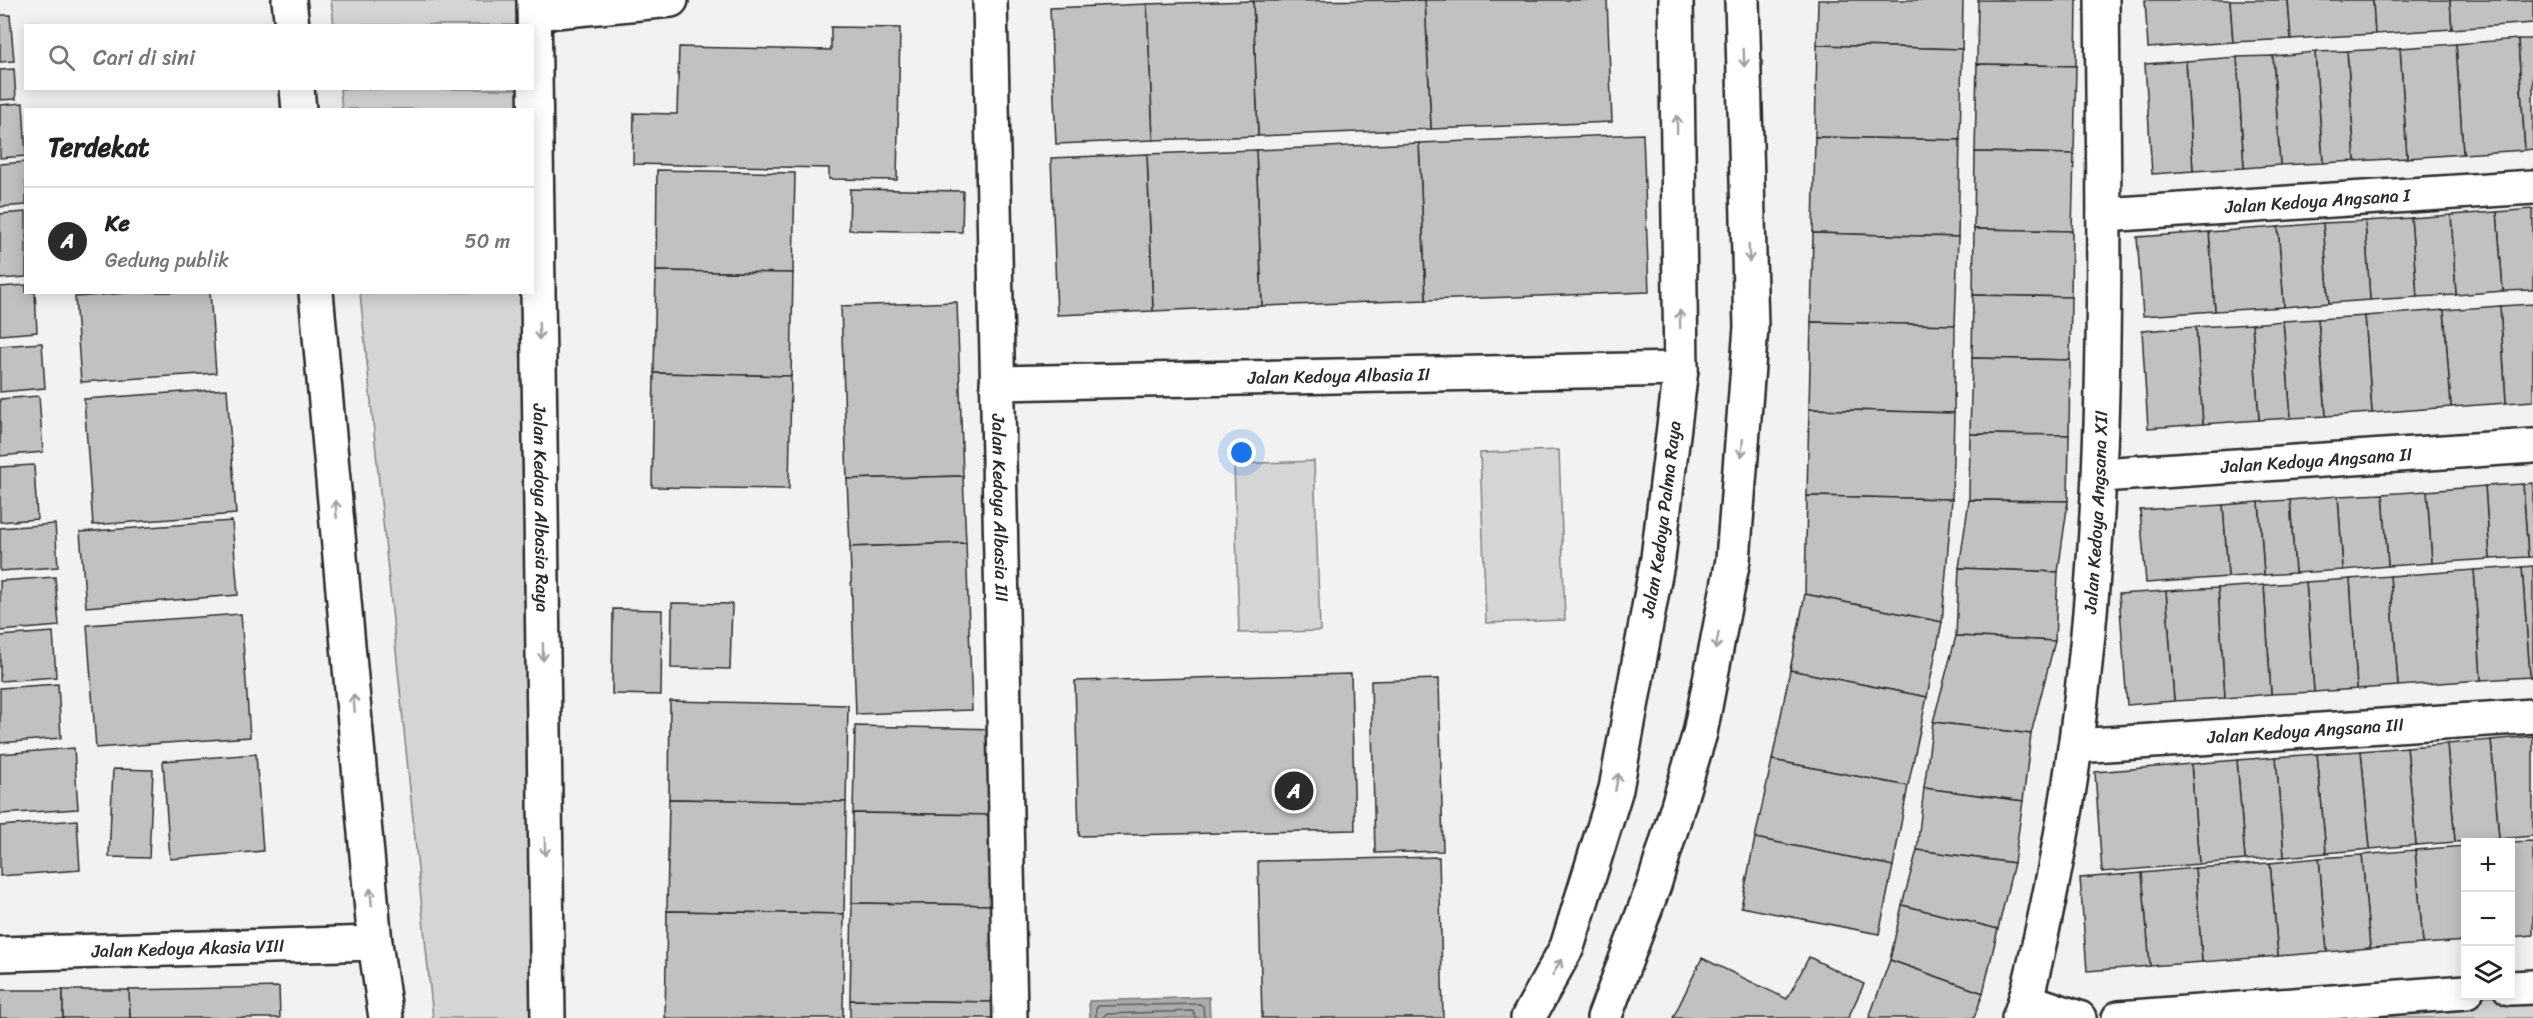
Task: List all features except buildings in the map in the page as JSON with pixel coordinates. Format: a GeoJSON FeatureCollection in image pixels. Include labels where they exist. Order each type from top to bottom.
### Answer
{"type":"FeatureCollection","features":[{"type":"Feature","properties":{"kind":"street"},"geometry":{"type":"LineString","coordinates":[[289,0],[292,24]]}},
{"type":"Feature","properties":{"kind":"street"},"geometry":{"type":"LineString","coordinates":[[535,7],[671,0]]}},
{"type":"Feature","properties":{"kind":"street","name":"Jalan Kedoya Albasia III"},"geometry":{"type":"LineString","coordinates":[[990,0],[1010,1018]]}},
{"type":"Feature","properties":{"kind":"street","name":"Jalan Kedoya Palma Raya"},"geometry":{"type":"LineString","coordinates":[[1528,1018],[1567,947],[1616,789],[1658,558],[1681,369],[1676,0]]}},
{"type":"Feature","properties":{"kind":"street"},"geometry":{"type":"LineString","coordinates":[[1604,1018],[1654,885],[1700,733],[1733,560],[1751,327],[1742,0]]}},
{"type":"Feature","properties":{"kind":"street","name":"Jalan Kedoya Angsana XII"},"geometry":{"type":"LineString","coordinates":[[2023,1009],[2043,927],[2076,746],[2090,617],[2101,475],[2104,215],[2102,0]]}},
{"type":"Feature","properties":{"kind":"street","name":"Jalan Kedoya Albasia Raya"},"geometry":{"type":"LineString","coordinates":[[535,7],[548,1018]]}},
{"type":"Feature","properties":{"kind":"street"},"geometry":{"type":"LineString","coordinates":[[297,90],[299,108]]}},
{"type":"Feature","properties":{"kind":"street","name":"Jalan Kedoya Angsana I"},"geometry":{"type":"LineString","coordinates":[[2104,215],[2533,187]]}},
{"type":"Feature","properties":{"kind":"street"},"geometry":{"type":"LineString","coordinates":[[316,294],[375,943],[386,1018]]}},
{"type":"Feature","properties":{"kind":"street","name":"Jalan Kedoya Albasia II"},"geometry":{"type":"LineString","coordinates":[[998,382],[1681,369]]}},
{"type":"Feature","properties":{"kind":"street","name":"Jalan Kedoya Angsana II"},"geometry":{"type":"LineString","coordinates":[[2101,475],[2533,446]]}},
{"type":"Feature","properties":{"kind":"street","name":"Jalan Kedoya Angsana III"},"geometry":{"type":"LineString","coordinates":[[2076,746],[2533,716]]}},
{"type":"Feature","properties":{"kind":"street","name":"Jalan Kedoya Akasia VIII"},"geometry":{"type":"LineString","coordinates":[[0,954],[375,943]]}},
{"type":"Feature","properties":{"kind":"street"},"geometry":{"type":"LineString","coordinates":[[2515,988],[2533,987]]}},
{"type":"Feature","properties":{"kind":"street"},"geometry":{"type":"LineString","coordinates":[[2119,1018],[2461,992]]}},
{"type":"Feature","properties":{"kind":"street"},"geometry":{"type":"LineString","coordinates":[[2023,1009],[2079,1018]]}},
{"type":"Feature","properties":{"kind":"shaded area"},"geometry":{"type":"Polygon","coordinates":[[[331,0],[521,0],[523,24],[334,24],[331,0]]]}},
{"type":"Feature","properties":{"kind":"shaded area"},"geometry":{"type":"Polygon","coordinates":[[[340,90],[526,90],[526,108],[342,108],[340,90]]]}},
{"type":"Feature","properties":{"kind":"shaded area"},"geometry":{"type":"Polygon","coordinates":[[[360,294],[532,294],[559,1018],[433,1018],[360,294]]]}},
{"type":"Feature","properties":{"kind":"shaded area"},"geometry":{"type":"Polygon","coordinates":[[[1559,450],[1565,620],[1486,623],[1480,453],[1559,450]]]}},
{"type":"Feature","properties":{"kind":"shaded area"},"geometry":{"type":"Polygon","coordinates":[[[1314,461],[1320,631],[1239,633],[1234,464],[1314,461]]]}},
{"type":"Feature","properties":{"kind":"shaded area"},"geometry":{"type":"Polygon","coordinates":[[[2533,990],[2533,1018],[2226,1018],[2461,997],[2461,1000],[2515,1000],[2515,995],[2533,990]]]}},
{"type":"Feature","properties":{"kind":"water"},"geometry":{"type":"Polygon","coordinates":[[[1209,997],[1210,1018],[1090,1018],[1089,1001],[1209,997]]]}},
{"type":"Feature","properties":{"kind":"place","name":"Ke"},"geometry":{"type":"Point","coordinates":[1294,791]}}]}
